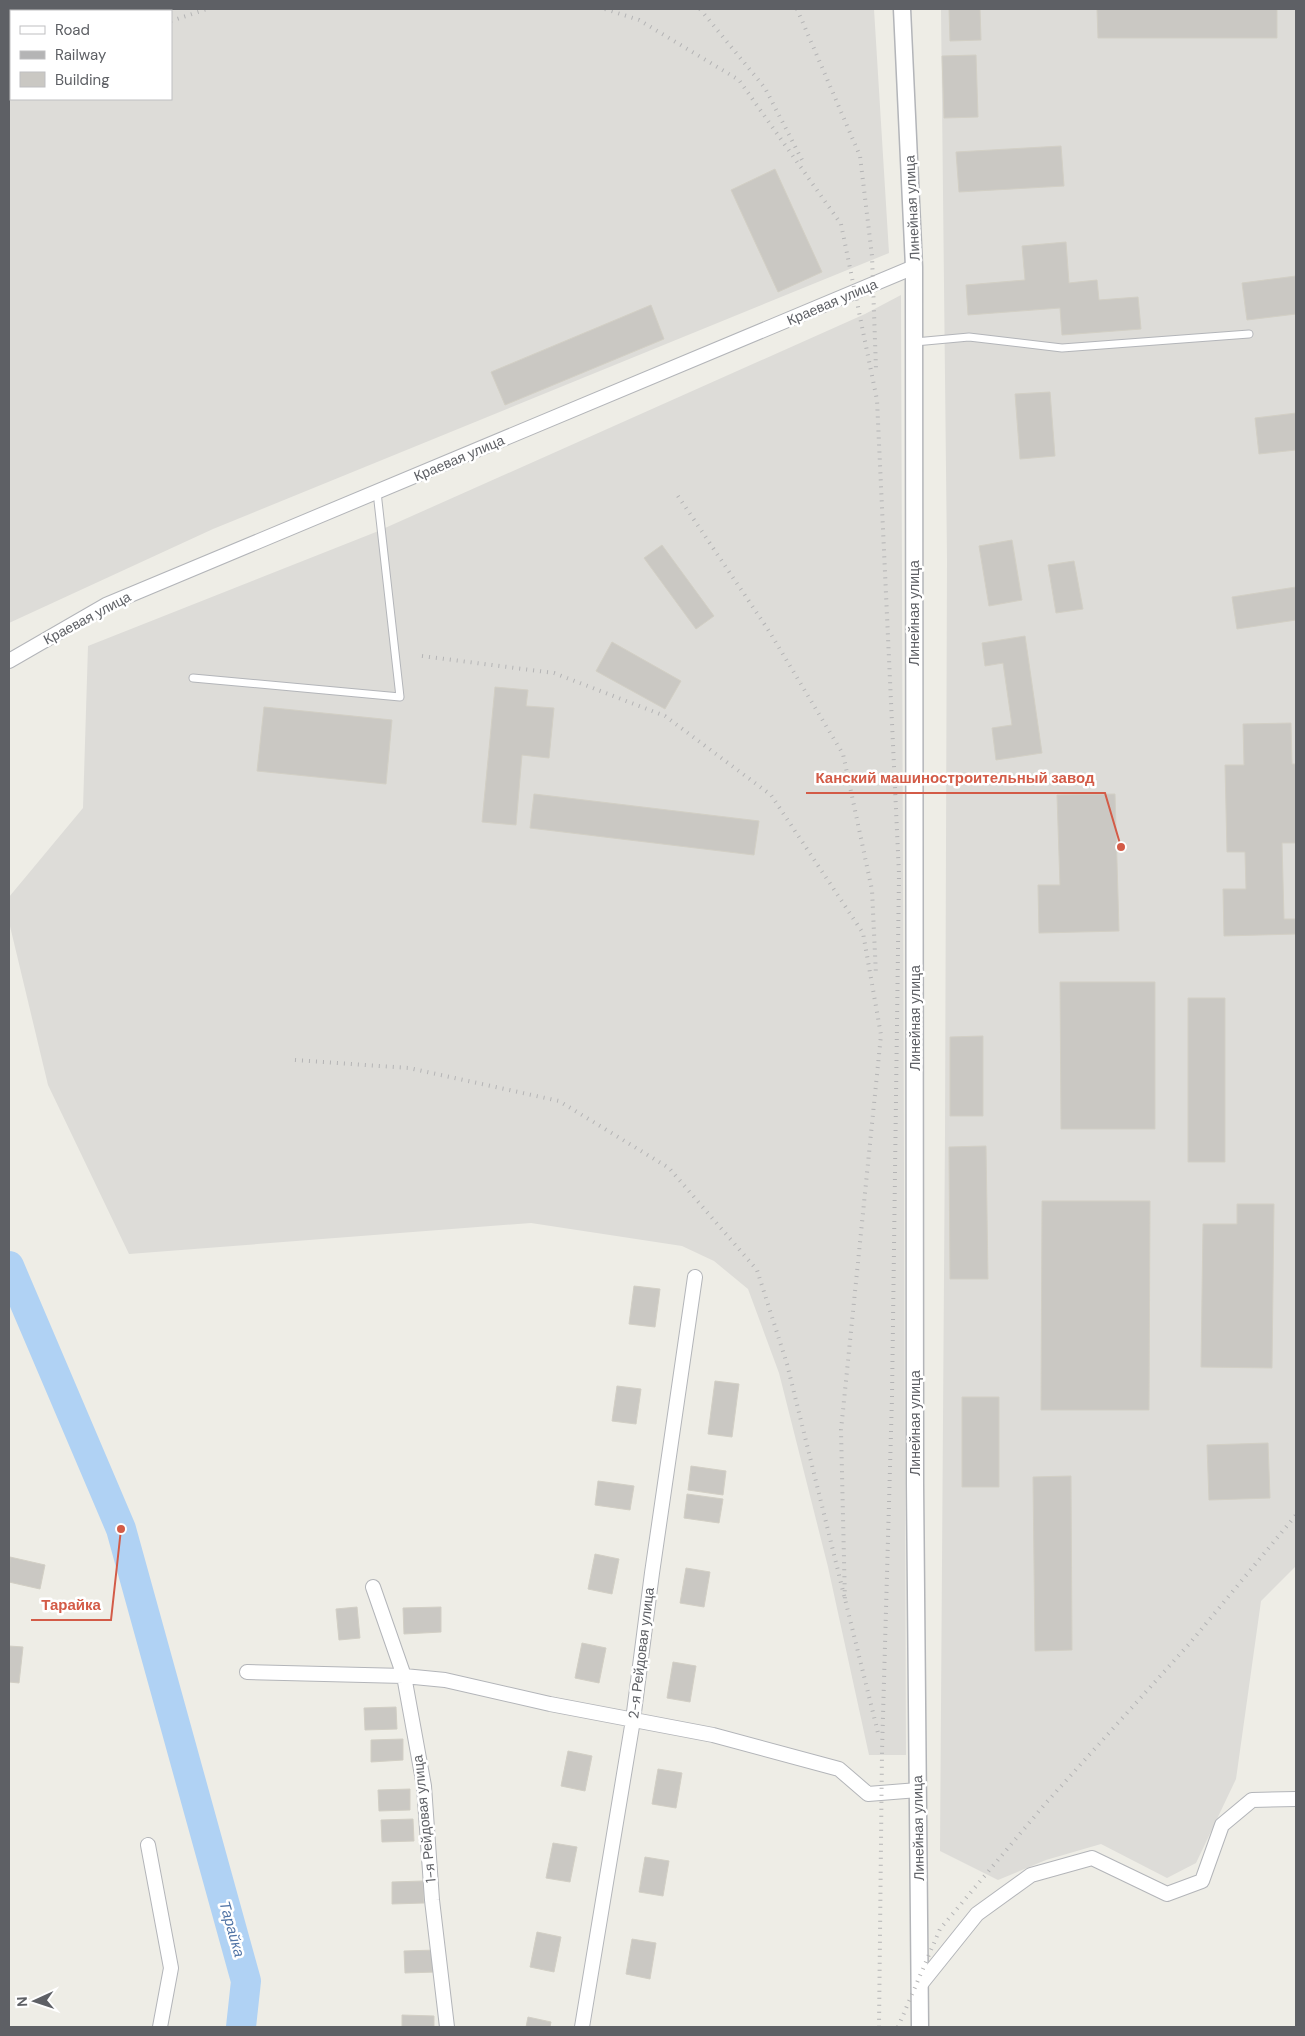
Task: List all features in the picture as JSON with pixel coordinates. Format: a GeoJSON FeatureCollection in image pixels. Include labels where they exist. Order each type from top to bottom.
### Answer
{"type":"FeatureCollection","features":[{"type":"Feature","properties":{"kind":"street","name":"Линейная улица"},"geometry":{"type":"LineString","coordinates":[[902,9],[914,267],[915,1484],[920,2027]]}},
{"type":"Feature","properties":{"kind":"street","name":"Краевая улица"},"geometry":{"type":"LineString","coordinates":[[9,660],[106,605],[914,267]]}},
{"type":"Feature","properties":{"kind":"street","name":"2-я Рейдовая улица"},"geometry":{"type":"LineString","coordinates":[[582,2027],[633,1720],[652,1573],[695,1277]]}},
{"type":"Feature","properties":{"kind":"street","name":"1-я Рейдовая улица"},"geometry":{"type":"LineString","coordinates":[[372,1587],[404,1676],[424,1786],[432,1900],[447,2027]]}},
{"type":"Feature","properties":{"kind":"street"},"geometry":{"type":"LineString","coordinates":[[247,1672],[404,1676],[446,1680],[550,1704],[713,1735],[839,1769],[868,1794],[918,1790]]}},
{"type":"Feature","properties":{"kind":"street"},"geometry":{"type":"LineString","coordinates":[[920,1985],[977,1914],[1031,1875],[1092,1858],[1167,1894],[1202,1881],[1222,1825],[1252,1800],[1296,1799]]}},
{"type":"Feature","properties":{"kind":"street"},"geometry":{"type":"LineString","coordinates":[[148,1845],[171,1968],[160,2027]]}},
{"type":"Feature","properties":{"kind":"lane"},"geometry":{"type":"LineString","coordinates":[[914,342],[969,337],[1062,348],[1248,334]]}},
{"type":"Feature","properties":{"kind":"lane"},"geometry":{"type":"LineString","coordinates":[[193,678],[400,697],[377,492]]}},
{"type":"Feature","properties":{"kind":"shaded area"},"geometry":{"type":"Polygon","coordinates":[[[9,9],[874,9],[889,253],[213,529],[9,623],[9,9]]]}},
{"type":"Feature","properties":{"kind":"shaded area"},"geometry":{"type":"Polygon","coordinates":[[[941,9],[1296,9],[1296,1566],[1261,1601],[1236,1779],[1196,1863],[1167,1878],[1101,1844],[1046,1860],[998,1880],[940,1851],[947,560],[941,9]]]}},
{"type":"Feature","properties":{"kind":"shaded area"},"geometry":{"type":"Polygon","coordinates":[[[901,295],[906,1755],[869,1755],[828,1567],[779,1373],[748,1289],[714,1261],[682,1246],[531,1223],[129,1254],[48,1085],[9,922],[9,897],[83,808],[88,646],[376,532],[865,314],[901,295]]]}},
{"type":"Feature","properties":{"kind":"building"},"geometry":{"type":"Polygon","coordinates":[[[949,9],[980,9],[981,40],[950,41],[949,9]]]}},
{"type":"Feature","properties":{"kind":"building"},"geometry":{"type":"Polygon","coordinates":[[[1097,9],[1277,9],[1277,38],[1098,38],[1097,9]]]}},
{"type":"Feature","properties":{"kind":"building"},"geometry":{"type":"Polygon","coordinates":[[[976,55],[978,117],[944,118],[942,56],[976,55]]]}},
{"type":"Feature","properties":{"kind":"building"},"geometry":{"type":"Polygon","coordinates":[[[1061,146],[1064,186],[959,192],[956,152],[1061,146]]]}},
{"type":"Feature","properties":{"kind":"building"},"geometry":{"type":"Polygon","coordinates":[[[775,169],[822,272],[778,292],[731,190],[775,169]]]}},
{"type":"Feature","properties":{"kind":"building"},"geometry":{"type":"Polygon","coordinates":[[[1066,242],[1069,283],[1097,280],[1099,300],[1138,297],[1141,329],[1062,335],[1060,308],[968,315],[966,285],[1025,280],[1022,246],[1066,242]]]}},
{"type":"Feature","properties":{"kind":"building"},"geometry":{"type":"Polygon","coordinates":[[[1296,276],[1296,314],[1247,320],[1242,283],[1296,276]]]}},
{"type":"Feature","properties":{"kind":"building"},"geometry":{"type":"Polygon","coordinates":[[[651,305],[664,339],[505,405],[491,372],[651,305]]]}},
{"type":"Feature","properties":{"kind":"building"},"geometry":{"type":"Polygon","coordinates":[[[1050,392],[1055,456],[1020,459],[1015,394],[1050,392]]]}},
{"type":"Feature","properties":{"kind":"building"},"geometry":{"type":"Polygon","coordinates":[[[1296,413],[1296,450],[1259,454],[1255,418],[1296,413]]]}},
{"type":"Feature","properties":{"kind":"building"},"geometry":{"type":"Polygon","coordinates":[[[1012,540],[1022,600],[989,606],[979,546],[1012,540]]]}},
{"type":"Feature","properties":{"kind":"building"},"geometry":{"type":"Polygon","coordinates":[[[662,545],[714,616],[696,629],[644,558],[662,545]]]}},
{"type":"Feature","properties":{"kind":"building"},"geometry":{"type":"Polygon","coordinates":[[[1074,561],[1083,609],[1056,613],[1048,565],[1074,561]]]}},
{"type":"Feature","properties":{"kind":"building"},"geometry":{"type":"Polygon","coordinates":[[[1296,587],[1296,620],[1237,629],[1232,597],[1296,587]]]}},
{"type":"Feature","properties":{"kind":"building"},"geometry":{"type":"Polygon","coordinates":[[[1025,636],[1042,753],[996,760],[992,728],[1012,725],[1003,663],[985,666],[982,643],[1025,636]]]}},
{"type":"Feature","properties":{"kind":"building"},"geometry":{"type":"Polygon","coordinates":[[[612,642],[681,681],[665,709],[596,671],[612,642]]]}},
{"type":"Feature","properties":{"kind":"building"},"geometry":{"type":"Polygon","coordinates":[[[495,687],[528,690],[526,706],[554,708],[549,758],[522,755],[516,825],[482,822],[495,687]]]}},
{"type":"Feature","properties":{"kind":"building"},"geometry":{"type":"Polygon","coordinates":[[[264,707],[392,720],[386,784],[257,771],[264,707]]]}},
{"type":"Feature","properties":{"kind":"building"},"geometry":{"type":"Polygon","coordinates":[[[1291,723],[1292,764],[1296,764],[1296,843],[1282,843],[1284,919],[1296,919],[1296,934],[1224,936],[1223,889],[1246,889],[1245,852],[1227,852],[1225,765],[1244,765],[1243,724],[1291,723]]]}},
{"type":"Feature","properties":{"kind":"building"},"geometry":{"type":"Polygon","coordinates":[[[534,794],[759,821],[754,855],[530,828],[534,794]]]}},
{"type":"Feature","properties":{"kind":"building"},"geometry":{"type":"Polygon","coordinates":[[[1115,794],[1119,931],[1039,933],[1038,885],[1060,885],[1057,795],[1115,794]]]}},
{"type":"Feature","properties":{"kind":"building"},"geometry":{"type":"Polygon","coordinates":[[[1060,982],[1155,982],[1155,1129],[1061,1129],[1060,982]]]}},
{"type":"Feature","properties":{"kind":"building"},"geometry":{"type":"Polygon","coordinates":[[[1188,998],[1225,998],[1225,1162],[1188,1162],[1188,998]]]}},
{"type":"Feature","properties":{"kind":"building"},"geometry":{"type":"Polygon","coordinates":[[[983,1036],[983,1116],[950,1116],[950,1037],[983,1036]]]}},
{"type":"Feature","properties":{"kind":"building"},"geometry":{"type":"Polygon","coordinates":[[[986,1146],[988,1279],[950,1279],[949,1147],[986,1146]]]}},
{"type":"Feature","properties":{"kind":"building"},"geometry":{"type":"Polygon","coordinates":[[[1042,1201],[1150,1201],[1149,1410],[1041,1410],[1042,1201]]]}},
{"type":"Feature","properties":{"kind":"building"},"geometry":{"type":"Polygon","coordinates":[[[1237,1204],[1274,1204],[1272,1368],[1201,1367],[1203,1224],[1237,1224],[1237,1204]]]}},
{"type":"Feature","properties":{"kind":"building"},"geometry":{"type":"Polygon","coordinates":[[[634,1286],[660,1289],[655,1327],[629,1324],[634,1286]]]}},
{"type":"Feature","properties":{"kind":"building"},"geometry":{"type":"Polygon","coordinates":[[[715,1381],[739,1384],[732,1437],[708,1434],[715,1381]]]}},
{"type":"Feature","properties":{"kind":"building"},"geometry":{"type":"Polygon","coordinates":[[[617,1386],[641,1389],[636,1424],[612,1421],[617,1386]]]}},
{"type":"Feature","properties":{"kind":"building"},"geometry":{"type":"Polygon","coordinates":[[[962,1397],[999,1397],[999,1487],[962,1487],[962,1397]]]}},
{"type":"Feature","properties":{"kind":"building"},"geometry":{"type":"Polygon","coordinates":[[[1268,1443],[1270,1498],[1209,1500],[1207,1445],[1268,1443]]]}},
{"type":"Feature","properties":{"kind":"building"},"geometry":{"type":"Polygon","coordinates":[[[691,1466],[726,1471],[723,1495],[688,1490],[691,1466]]]}},
{"type":"Feature","properties":{"kind":"building"},"geometry":{"type":"Polygon","coordinates":[[[1071,1476],[1072,1650],[1035,1651],[1033,1477],[1071,1476]]]}},
{"type":"Feature","properties":{"kind":"building"},"geometry":{"type":"Polygon","coordinates":[[[598,1481],[634,1486],[630,1510],[595,1505],[598,1481]]]}},
{"type":"Feature","properties":{"kind":"building"},"geometry":{"type":"Polygon","coordinates":[[[687,1494],[723,1499],[719,1523],[684,1518],[687,1494]]]}},
{"type":"Feature","properties":{"kind":"building"},"geometry":{"type":"Polygon","coordinates":[[[595,1554],[619,1559],[612,1594],[588,1589],[595,1554]]]}},
{"type":"Feature","properties":{"kind":"building"},"geometry":{"type":"Polygon","coordinates":[[[10,1557],[45,1565],[40,1589],[9,1582],[10,1557]]]}},
{"type":"Feature","properties":{"kind":"building"},"geometry":{"type":"Polygon","coordinates":[[[686,1568],[710,1572],[704,1607],[680,1603],[686,1568]]]}},
{"type":"Feature","properties":{"kind":"building"},"geometry":{"type":"Polygon","coordinates":[[[357,1607],[360,1638],[339,1640],[336,1609],[357,1607]]]}},
{"type":"Feature","properties":{"kind":"building"},"geometry":{"type":"Polygon","coordinates":[[[441,1607],[441,1632],[404,1634],[403,1608],[441,1607]]]}},
{"type":"Feature","properties":{"kind":"building"},"geometry":{"type":"Polygon","coordinates":[[[582,1643],[606,1648],[599,1683],[575,1678],[582,1643]]]}},
{"type":"Feature","properties":{"kind":"building"},"geometry":{"type":"Polygon","coordinates":[[[9,1646],[23,1647],[19,1683],[9,1682],[9,1646]]]}},
{"type":"Feature","properties":{"kind":"building"},"geometry":{"type":"Polygon","coordinates":[[[673,1662],[696,1666],[690,1702],[667,1698],[673,1662]]]}},
{"type":"Feature","properties":{"kind":"building"},"geometry":{"type":"Polygon","coordinates":[[[396,1707],[397,1729],[365,1730],[364,1708],[396,1707]]]}},
{"type":"Feature","properties":{"kind":"building"},"geometry":{"type":"Polygon","coordinates":[[[403,1739],[403,1760],[371,1762],[371,1740],[403,1739]]]}},
{"type":"Feature","properties":{"kind":"building"},"geometry":{"type":"Polygon","coordinates":[[[568,1751],[592,1756],[585,1791],[561,1786],[568,1751]]]}},
{"type":"Feature","properties":{"kind":"building"},"geometry":{"type":"Polygon","coordinates":[[[658,1769],[682,1773],[676,1808],[652,1804],[658,1769]]]}},
{"type":"Feature","properties":{"kind":"building"},"geometry":{"type":"Polygon","coordinates":[[[410,1789],[410,1810],[379,1811],[378,1790],[410,1789]]]}},
{"type":"Feature","properties":{"kind":"building"},"geometry":{"type":"Polygon","coordinates":[[[413,1819],[414,1841],[382,1842],[381,1820],[413,1819]]]}},
{"type":"Feature","properties":{"kind":"building"},"geometry":{"type":"Polygon","coordinates":[[[553,1843],[577,1847],[570,1882],[546,1878],[553,1843]]]}},
{"type":"Feature","properties":{"kind":"building"},"geometry":{"type":"Polygon","coordinates":[[[645,1857],[669,1861],[663,1896],[639,1892],[645,1857]]]}},
{"type":"Feature","properties":{"kind":"building"},"geometry":{"type":"Polygon","coordinates":[[[423,1881],[424,1903],[392,1904],[392,1882],[423,1881]]]}},
{"type":"Feature","properties":{"kind":"building"},"geometry":{"type":"Polygon","coordinates":[[[537,1932],[561,1937],[554,1972],[530,1967],[537,1932]]]}},
{"type":"Feature","properties":{"kind":"building"},"geometry":{"type":"Polygon","coordinates":[[[632,1939],[656,1943],[650,1979],[626,1974],[632,1939]]]}},
{"type":"Feature","properties":{"kind":"building"},"geometry":{"type":"Polygon","coordinates":[[[436,1950],[436,1972],[405,1973],[404,1951],[436,1950]]]}},
{"type":"Feature","properties":{"kind":"building"},"geometry":{"type":"Polygon","coordinates":[[[402,2015],[434,2016],[434,2027],[402,2027],[402,2015]]]}},
{"type":"Feature","properties":{"kind":"building"},"geometry":{"type":"Polygon","coordinates":[[[528,2017],[551,2022],[550,2027],[526,2027],[528,2017]]]}},
{"type":"Feature","properties":{"kind":"waterway","name":"Тарайка"},"geometry":{"type":"LineString","coordinates":[[9,1266],[121,1529],[246,1981],[241,2027]]}},
{"type":"Feature","properties":{"kind":"railway"},"geometry":{"type":"LineString","coordinates":[[172,21],[207,9]]}},
{"type":"Feature","properties":{"kind":"railway"},"geometry":{"type":"LineString","coordinates":[[605,9],[639,20],[739,80],[841,224],[877,400],[899,874],[892,1397],[882,1751],[879,2027]]}},
{"type":"Feature","properties":{"kind":"railway"},"geometry":{"type":"LineString","coordinates":[[700,9],[765,88],[802,160]]}},
{"type":"Feature","properties":{"kind":"railway"},"geometry":{"type":"LineString","coordinates":[[797,9],[860,156],[872,256],[876,369]]}},
{"type":"Feature","properties":{"kind":"railway"},"geometry":{"type":"LineString","coordinates":[[678,496],[769,631],[843,754],[872,890],[876,975]]}},
{"type":"Feature","properties":{"kind":"railway"},"geometry":{"type":"LineString","coordinates":[[422,656],[554,673],[665,716],[771,795],[863,933],[881,1035],[841,1430],[845,1602]]}},
{"type":"Feature","properties":{"kind":"railway"},"geometry":{"type":"LineString","coordinates":[[295,1060],[409,1068],[559,1101],[669,1168],[757,1270],[787,1364],[879,1737]]}},
{"type":"Feature","properties":{"kind":"railway"},"geometry":{"type":"LineString","coordinates":[[898,2027],[940,1929],[1045,1804],[1190,1643],[1296,1515]]}},
{"type":"Feature","properties":{"kind":"place","name":"Канский машиностроительный завод"},"geometry":{"type":"Point","coordinates":[1121,847]}},
{"type":"Feature","properties":{"kind":"place","name":"Тарайка"},"geometry":{"type":"Point","coordinates":[121,1529]}}]}
